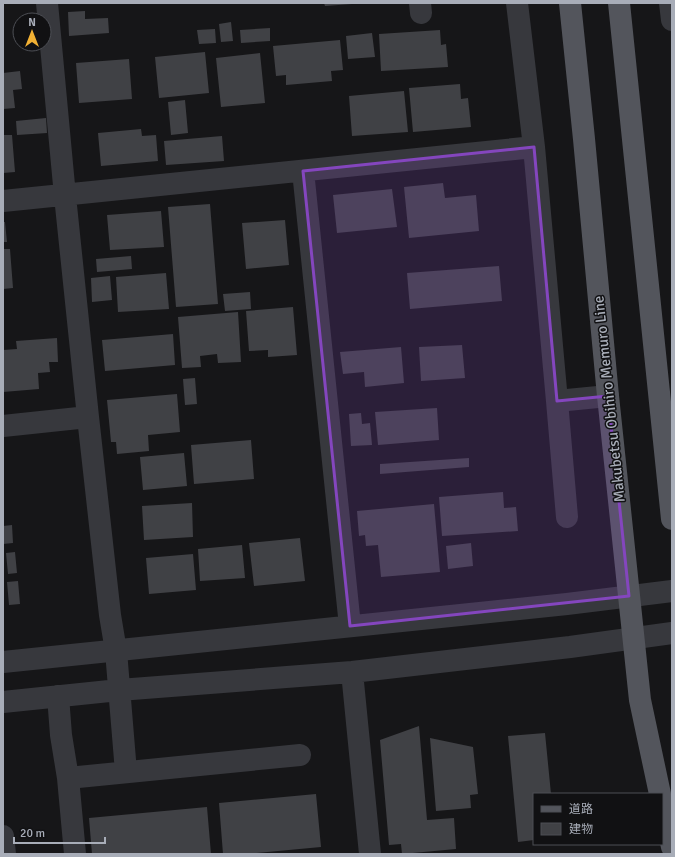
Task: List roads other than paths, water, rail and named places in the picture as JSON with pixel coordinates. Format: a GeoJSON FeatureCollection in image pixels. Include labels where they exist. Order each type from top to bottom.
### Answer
{"type":"FeatureCollection","features":[{"type":"Feature","properties":{"kind":"main road","name":"Makubetsu Obihiro Memuro Line"},"geometry":{"type":"LineString","coordinates":[[570,3],[608,396],[640,700],[660,793]]}},
{"type":"Feature","properties":{"kind":"main road"},"geometry":{"type":"LineString","coordinates":[[619,3],[665,388],[672,519]]}},
{"type":"Feature","properties":{"kind":"main road"},"geometry":{"type":"LineString","coordinates":[[663,806],[672,848]]}},
{"type":"Feature","properties":{"kind":"street"},"geometry":{"type":"LineString","coordinates":[[48,3],[65,196],[110,615],[116,651],[126,772]]}},
{"type":"Feature","properties":{"kind":"street"},"geometry":{"type":"LineString","coordinates":[[517,3],[534,147],[568,517]]}},
{"type":"Feature","properties":{"kind":"street"},"geometry":{"type":"LineString","coordinates":[[670,3],[672,20]]}},
{"type":"Feature","properties":{"kind":"street"},"geometry":{"type":"LineString","coordinates":[[3,201],[65,196],[534,147]]}},
{"type":"Feature","properties":{"kind":"street"},"geometry":{"type":"LineString","coordinates":[[303,171],[350,626]]}},
{"type":"Feature","properties":{"kind":"street"},"geometry":{"type":"LineString","coordinates":[[557,401],[608,396]]}},
{"type":"Feature","properties":{"kind":"street"},"geometry":{"type":"LineString","coordinates":[[3,426],[88,417]]}},
{"type":"Feature","properties":{"kind":"street"},"geometry":{"type":"LineString","coordinates":[[3,662],[567,604],[672,591]]}},
{"type":"Feature","properties":{"kind":"street"},"geometry":{"type":"LineString","coordinates":[[3,702],[119,690],[352,672],[672,633]]}},
{"type":"Feature","properties":{"kind":"street"},"geometry":{"type":"LineString","coordinates":[[352,672],[370,854]]}},
{"type":"Feature","properties":{"kind":"street"},"geometry":{"type":"LineString","coordinates":[[58,696],[75,854]]}},
{"type":"Feature","properties":{"kind":"street"},"geometry":{"type":"LineString","coordinates":[[68,778],[300,755]]}},
{"type":"Feature","properties":{"kind":"street"},"geometry":{"type":"LineString","coordinates":[[3,836],[5,854]]}}]}
